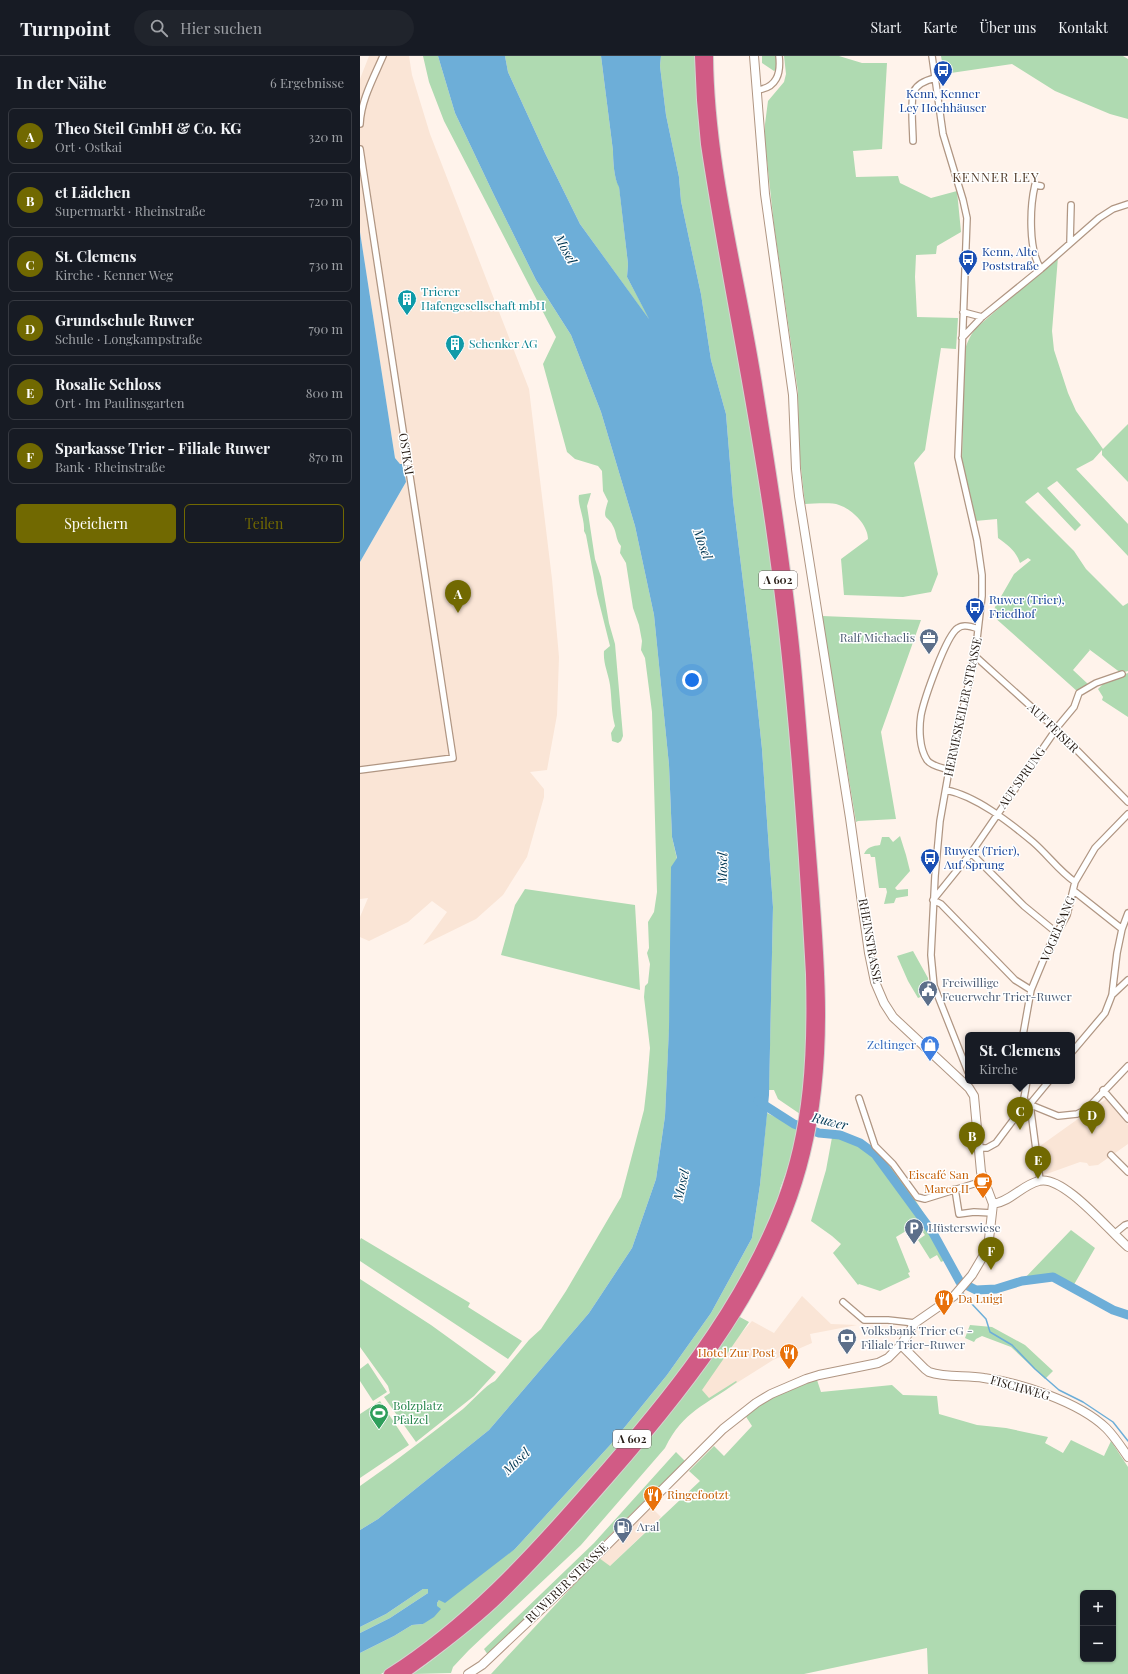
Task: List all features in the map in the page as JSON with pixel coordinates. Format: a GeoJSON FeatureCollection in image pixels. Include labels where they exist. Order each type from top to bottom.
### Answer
{"type":"FeatureCollection","features":[{"type":"Feature","properties":{"kind":"highway","name":"A 602"},"geometry":{"type":"LineString","coordinates":[[700,56],[706,144],[765,485],[787,666],[811,974],[812,1039],[810,1110]]}},
{"type":"Feature","properties":{"kind":"highway","name":"A 602"},"geometry":{"type":"LineString","coordinates":[[404,1674],[444,1645],[492,1603],[522,1574],[624,1461],[693,1377],[733,1317],[773,1244],[789,1206],[810,1110],[820,1056],[819,976],[796,662],[774,487],[757,381],[715,148],[710,100],[708,56]]}},
{"type":"Feature","properties":{"kind":"highway","name":"A 602"},"geometry":{"type":"LineString","coordinates":[[389,1674],[460,1621],[518,1566],[629,1444],[689,1367],[726,1312],[745,1280],[762,1247],[782,1202],[802,1150]]}},
{"type":"Feature","properties":{"kind":"main road","name":"RHEINSTRASSE"},"geometry":{"type":"LineString","coordinates":[[754,56],[765,194],[793,395],[798,496],[857,862],[873,972],[884,1003],[893,1017],[904,1029],[965,1081]]}},
{"type":"Feature","properties":{"kind":"main road","name":"RHEINSTRASSE"},"geometry":{"type":"LineString","coordinates":[[970,1085],[975,1100],[978,1148],[983,1181],[993,1204],[989,1239],[985,1253],[979,1265]]}},
{"type":"Feature","properties":{"kind":"main road"},"geometry":{"type":"LineString","coordinates":[[993,1204],[1002,1202],[1027,1186],[1040,1180],[1050,1181],[1065,1188],[1085,1205],[1128,1247]]}},
{"type":"Feature","properties":{"kind":"main road","name":"RUWERER STRASSE"},"geometry":{"type":"LineString","coordinates":[[468,1674],[482,1665],[569,1583],[723,1429],[739,1415],[771,1394],[806,1379],[885,1360],[901,1345],[915,1323],[954,1296],[979,1265]]}},
{"type":"Feature","properties":{"kind":"main road","name":"FISCHWEG"},"geometry":{"type":"LineString","coordinates":[[901,1345],[925,1370],[934,1374],[984,1378],[1037,1390],[1072,1405],[1082,1410],[1106,1428],[1128,1457]]}},
{"type":"Feature","properties":{"kind":"street"},"geometry":{"type":"LineString","coordinates":[[360,124],[360,116],[371,83],[384,56]]}},
{"type":"Feature","properties":{"kind":"street"},"geometry":{"type":"LineString","coordinates":[[757,90],[769,87],[777,79],[780,69],[780,56]]}},
{"type":"Feature","properties":{"kind":"street","name":"HERMESKEILER STRASSE"},"geometry":{"type":"LineString","coordinates":[[932,56],[943,134],[967,218],[958,457],[977,540],[982,575],[982,596],[975,656],[949,770],[940,821],[933,900],[931,955],[934,986],[965,1064]]}},
{"type":"Feature","properties":{"kind":"street"},"geometry":{"type":"LineString","coordinates":[[913,141],[913,99],[915,90],[925,81],[935,78]]}},
{"type":"Feature","properties":{"kind":"street","name":"OSTKAI"},"geometry":{"type":"LineString","coordinates":[[360,149],[453,758],[360,770]]}},
{"type":"Feature","properties":{"kind":"street"},"geometry":{"type":"LineString","coordinates":[[1040,186],[1035,185],[1031,208],[1032,244],[1038,265],[1041,269]]}},
{"type":"Feature","properties":{"kind":"street"},"geometry":{"type":"LineString","coordinates":[[962,338],[982,317],[1041,269],[1099,218],[1113,209],[1128,204]]}},
{"type":"Feature","properties":{"kind":"street"},"geometry":{"type":"LineString","coordinates":[[1070,243],[1071,205]]}},
{"type":"Feature","properties":{"kind":"street"},"geometry":{"type":"LineString","coordinates":[[963,312],[982,317]]}},
{"type":"Feature","properties":{"kind":"street"},"geometry":{"type":"LineString","coordinates":[[949,770],[931,764],[928,760],[921,738],[921,714],[940,659],[953,633],[957,628],[963,626],[978,629]]}},
{"type":"Feature","properties":{"kind":"street","name":"AUF FEISER"},"geometry":{"type":"LineString","coordinates":[[975,656],[1056,730],[1128,802]]}},
{"type":"Feature","properties":{"kind":"street","name":"AUF SPRUNG"},"geometry":{"type":"LineString","coordinates":[[933,900],[971,853],[1056,730],[1074,707],[1079,693],[1096,682],[1122,674]]}},
{"type":"Feature","properties":{"kind":"street"},"geometry":{"type":"LineString","coordinates":[[946,790],[969,797],[997,815],[1033,842],[1065,875],[1076,882]]}},
{"type":"Feature","properties":{"kind":"street","name":"VOGELSANG"},"geometry":{"type":"LineString","coordinates":[[1024,1032],[1031,990],[1057,933],[1067,915],[1076,882],[1095,848],[1128,814]]}},
{"type":"Feature","properties":{"kind":"street"},"geometry":{"type":"LineString","coordinates":[[971,853],[1024,906],[1057,933]]}},
{"type":"Feature","properties":{"kind":"street"},"geometry":{"type":"LineString","coordinates":[[1074,891],[1122,929]]}},
{"type":"Feature","properties":{"kind":"street"},"geometry":{"type":"LineString","coordinates":[[933,900],[941,904],[1015,980],[1031,990]]}},
{"type":"Feature","properties":{"kind":"street"},"geometry":{"type":"LineString","coordinates":[[1075,1048],[1105,1013],[1112,995],[1113,979],[1122,929],[1128,913]]}},
{"type":"Feature","properties":{"kind":"street"},"geometry":{"type":"LineString","coordinates":[[1112,995],[1128,980]]}},
{"type":"Feature","properties":{"kind":"street"},"geometry":{"type":"LineString","coordinates":[[1028,1104],[1058,1116],[1070,1116],[1087,1109],[1103,1090],[1128,1066]]}},
{"type":"Feature","properties":{"kind":"street"},"geometry":{"type":"LineString","coordinates":[[1026,1084],[1024,1098],[1028,1104],[1040,1180]]}},
{"type":"Feature","properties":{"kind":"street"},"geometry":{"type":"LineString","coordinates":[[978,1148],[987,1148],[996,1143],[1046,1084]]}},
{"type":"Feature","properties":{"kind":"street"},"geometry":{"type":"LineString","coordinates":[[1103,1090],[1128,1119]]}},
{"type":"Feature","properties":{"kind":"street"},"geometry":{"type":"LineString","coordinates":[[858,1098],[875,1146],[893,1164],[917,1197],[925,1199],[983,1181]]}},
{"type":"Feature","properties":{"kind":"street"},"geometry":{"type":"LineString","coordinates":[[1111,1155],[1128,1172]]}},
{"type":"Feature","properties":{"kind":"street"},"geometry":{"type":"LineString","coordinates":[[955,1189],[960,1214],[974,1212],[992,1214]]}},
{"type":"Feature","properties":{"kind":"street"},"geometry":{"type":"LineString","coordinates":[[1114,1234],[1124,1225],[1128,1224]]}},
{"type":"Feature","properties":{"kind":"street"},"geometry":{"type":"LineString","coordinates":[[843,1302],[864,1320],[888,1320],[915,1323]]}},
{"type":"Feature","properties":{"kind":"shaded area"},"geometry":{"type":"Polygon","coordinates":[[[369,56],[409,56],[412,75],[430,134],[529,389],[552,579],[559,657],[557,715],[547,770],[530,772],[544,789],[544,797],[527,857],[503,895],[476,919],[423,945],[447,912],[432,901],[408,922],[369,941],[360,937],[360,917],[368,898],[360,899],[360,562],[406,482],[400,464],[395,458],[360,232],[360,79],[369,56]]]}},
{"type":"Feature","properties":{"kind":"shaded area"},"geometry":{"type":"Polygon","coordinates":[[[1106,1099],[1128,1125],[1128,1144],[1098,1165],[1089,1166],[1087,1163],[1080,1162],[1041,1176],[1038,1152],[1040,1146],[1106,1099]]]}},
{"type":"Feature","properties":{"kind":"shaded area"},"geometry":{"type":"Polygon","coordinates":[[[802,1296],[831,1324],[857,1325],[810,1334],[812,1343],[773,1360],[708,1401],[695,1386],[752,1321],[774,1333],[802,1296]]]}},
{"type":"Feature","properties":{"kind":"shaded area","name":"Aral"},"geometry":{"type":"Polygon","coordinates":[[[651,1507],[661,1517],[609,1567],[599,1558],[651,1507]]]}},
{"type":"Feature","properties":{"kind":"green space"},"geometry":{"type":"Polygon","coordinates":[[[423,56],[438,56],[455,113],[536,280],[571,335],[601,412],[635,526],[654,615],[669,765],[672,837],[677,859],[665,1116],[656,1179],[632,1248],[589,1313],[489,1430],[378,1519],[360,1530],[360,1486],[463,1409],[495,1381],[529,1340],[541,1329],[566,1291],[621,1197],[644,1110],[650,1048],[644,997],[645,986],[648,983],[650,964],[647,953],[649,948],[648,922],[654,912],[657,892],[652,712],[645,658],[641,650],[642,641],[639,625],[633,608],[626,563],[620,553],[621,546],[617,540],[612,523],[605,515],[608,501],[603,491],[602,471],[598,466],[575,459],[567,452],[543,364],[556,337],[444,121],[429,82],[423,56]]]}},
{"type":"Feature","properties":{"kind":"green space"},"geometry":{"type":"Polygon","coordinates":[[[505,56],[601,56],[614,169],[619,186],[628,264],[627,277],[650,320],[580,224],[545,153],[508,72],[505,56]]]}},
{"type":"Feature","properties":{"kind":"green space"},"geometry":{"type":"Polygon","coordinates":[[[661,56],[696,56],[776,595],[792,755],[807,958],[808,1041],[800,1114],[778,1099],[774,1090],[769,1090],[773,907],[762,749],[733,500],[726,414],[711,360],[701,294],[681,201],[679,177],[666,115],[660,66],[661,56]]]}},
{"type":"Feature","properties":{"kind":"green space"},"geometry":{"type":"Polygon","coordinates":[[[762,56],[778,56],[778,68],[774,71],[762,63],[762,56]]]}},
{"type":"Feature","properties":{"kind":"green space"},"geometry":{"type":"Polygon","coordinates":[[[784,56],[839,56],[862,63],[887,63],[882,149],[853,151],[856,177],[898,176],[900,183],[931,198],[957,191],[961,232],[937,246],[936,254],[916,255],[915,277],[917,317],[958,318],[956,349],[941,348],[925,450],[914,463],[938,574],[931,592],[903,597],[844,595],[841,559],[868,539],[865,528],[854,514],[839,505],[827,503],[805,504],[799,450],[798,392],[774,225],[765,142],[765,124],[768,101],[784,82],[786,74],[784,56]]]}},
{"type":"Feature","properties":{"kind":"green space"},"geometry":{"type":"Polygon","coordinates":[[[941,56],[1123,56],[1128,59],[1128,119],[1110,114],[1055,91],[1012,64],[944,74],[941,56]]]}},
{"type":"Feature","properties":{"kind":"green space"},"geometry":{"type":"Polygon","coordinates":[[[1058,257],[1052,331],[1054,350],[1068,393],[1076,411],[1103,449],[1128,424],[1128,482],[1102,455],[1102,450],[1093,460],[1076,469],[1128,524],[1128,556],[1057,481],[1047,488],[1081,525],[1075,531],[1038,492],[1025,502],[1074,551],[1086,569],[1123,606],[1128,603],[1128,671],[1121,673],[1086,647],[1090,650],[1073,670],[1088,684],[1078,692],[993,616],[995,607],[1014,574],[1031,560],[1028,558],[1020,563],[1011,549],[998,538],[997,519],[975,521],[962,462],[964,357],[969,338],[976,328],[1058,257]]]}},
{"type":"Feature","properties":{"kind":"green space"},"geometry":{"type":"Polygon","coordinates":[[[591,493],[587,506],[595,559],[601,577],[609,623],[615,644],[623,736],[621,741],[618,743],[612,741],[611,733],[615,726],[610,685],[604,660],[604,651],[610,646],[597,594],[579,502],[579,495],[591,493]]]}},
{"type":"Feature","properties":{"kind":"green space"},"geometry":{"type":"Polygon","coordinates":[[[822,616],[921,620],[881,732],[896,819],[856,822],[822,616]]]}},
{"type":"Feature","properties":{"kind":"green space"},"geometry":{"type":"Polygon","coordinates":[[[1128,673],[1128,717],[1102,700],[1103,697],[1098,689],[1103,684],[1102,682],[1128,673]]]}},
{"type":"Feature","properties":{"kind":"green space"},"geometry":{"type":"Polygon","coordinates":[[[900,836],[910,871],[895,888],[897,890],[908,889],[908,896],[896,898],[894,903],[884,904],[887,892],[886,888],[879,888],[875,857],[871,857],[870,854],[864,854],[869,848],[880,845],[882,837],[889,837],[893,842],[900,836]]]}},
{"type":"Feature","properties":{"kind":"green space"},"geometry":{"type":"Polygon","coordinates":[[[525,889],[635,905],[640,990],[501,955],[515,905],[525,889]]]}},
{"type":"Feature","properties":{"kind":"green space"},"geometry":{"type":"Polygon","coordinates":[[[913,951],[928,978],[928,994],[918,998],[908,981],[897,956],[913,951]]]}},
{"type":"Feature","properties":{"kind":"green space"},"geometry":{"type":"Polygon","coordinates":[[[767,1113],[798,1128],[795,1148],[780,1189],[778,1201],[763,1236],[726,1306],[677,1376],[594,1477],[507,1572],[433,1638],[394,1666],[381,1674],[360,1674],[360,1653],[412,1625],[423,1624],[437,1606],[439,1600],[515,1549],[611,1444],[667,1375],[711,1313],[752,1238],[760,1185],[767,1113]]]}},
{"type":"Feature","properties":{"kind":"green space"},"geometry":{"type":"Polygon","coordinates":[[[833,1132],[848,1134],[864,1142],[879,1154],[920,1206],[950,1258],[941,1262],[937,1255],[930,1259],[918,1240],[925,1235],[922,1231],[915,1235],[911,1228],[896,1237],[910,1272],[908,1273],[910,1277],[880,1291],[859,1284],[858,1285],[833,1253],[841,1244],[811,1221],[826,1170],[833,1132]]]}},
{"type":"Feature","properties":{"kind":"green space"},"geometry":{"type":"Polygon","coordinates":[[[1071,1230],[1095,1248],[1072,1288],[1053,1277],[1022,1281],[1071,1230]]]}},
{"type":"Feature","properties":{"kind":"green space"},"geometry":{"type":"Polygon","coordinates":[[[361,1238],[470,1303],[468,1307],[522,1341],[508,1359],[360,1261],[361,1238]]]}},
{"type":"Feature","properties":{"kind":"green space"},"geometry":{"type":"Polygon","coordinates":[[[360,1279],[431,1325],[496,1372],[474,1396],[416,1442],[384,1397],[390,1393],[388,1386],[360,1347],[360,1279]]]}},
{"type":"Feature","properties":{"kind":"green space"},"geometry":{"type":"Polygon","coordinates":[[[738,1316],[749,1322],[702,1390],[709,1398],[736,1381],[737,1382],[696,1410],[680,1425],[672,1435],[665,1448],[581,1545],[469,1650],[453,1667],[451,1673],[413,1674],[473,1627],[529,1575],[581,1519],[697,1379],[738,1316]]]}},
{"type":"Feature","properties":{"kind":"green space"},"geometry":{"type":"Polygon","coordinates":[[[970,1325],[992,1327],[1025,1345],[1053,1371],[1045,1379],[1011,1347],[982,1336],[974,1342],[965,1338],[970,1325]]]}},
{"type":"Feature","properties":{"kind":"green space"},"geometry":{"type":"Polygon","coordinates":[[[368,1363],[387,1392],[373,1401],[360,1381],[360,1369],[368,1363]]]}},
{"type":"Feature","properties":{"kind":"green space"},"geometry":{"type":"Polygon","coordinates":[[[816,1377],[821,1392],[892,1385],[903,1395],[937,1396],[939,1414],[977,1425],[1006,1428],[1048,1437],[1045,1443],[1063,1453],[1071,1440],[1104,1456],[1111,1441],[1128,1467],[1128,1674],[928,1674],[927,1648],[804,1674],[491,1674],[599,1558],[610,1566],[700,1481],[689,1471],[714,1446],[724,1456],[752,1426],[743,1412],[756,1402],[816,1377]]]}},
{"type":"Feature","properties":{"kind":"green space","name":"Bolzplatz Pfalzel"},"geometry":{"type":"Polygon","coordinates":[[[380,1401],[409,1445],[360,1478],[360,1414],[380,1401]]]}},
{"type":"Feature","properties":{"kind":"green space"},"geometry":{"type":"Polygon","coordinates":[[[676,1452],[685,1461],[488,1655],[484,1649],[594,1543],[676,1452]]]}},
{"type":"Feature","properties":{"kind":"green space"},"geometry":{"type":"Polygon","coordinates":[[[423,1589],[428,1589],[428,1593],[390,1618],[360,1633],[360,1627],[386,1614],[423,1589]]]}},
{"type":"Feature","properties":{"kind":"water","name":"Mosel"},"geometry":{"type":"Polygon","coordinates":[[[438,56],[505,56],[508,72],[545,153],[580,224],[649,319],[627,277],[628,264],[619,187],[614,169],[601,56],[661,56],[660,66],[666,115],[679,177],[681,201],[701,294],[711,360],[726,414],[733,500],[762,749],[773,907],[769,1095],[760,1185],[752,1238],[711,1313],[667,1375],[611,1444],[515,1549],[445,1603],[439,1600],[437,1606],[441,1609],[434,1617],[423,1624],[412,1625],[360,1653],[360,1633],[390,1618],[428,1593],[428,1589],[423,1589],[386,1614],[360,1627],[360,1530],[378,1519],[489,1430],[589,1313],[632,1248],[656,1179],[665,1116],[669,1028],[671,867],[677,858],[672,837],[669,765],[654,615],[635,526],[601,412],[571,335],[536,280],[493,193],[455,113],[438,56]]]}},
{"type":"Feature","properties":{"kind":"water"},"geometry":{"type":"Polygon","coordinates":[[[360,232],[395,458],[400,464],[403,464],[406,482],[360,562],[360,232]]]}},
{"type":"Feature","properties":{"kind":"waterway","name":"Ruwer"},"geometry":{"type":"LineString","coordinates":[[758,1101],[794,1124],[819,1133],[840,1135],[860,1143],[875,1154],[933,1233],[960,1282],[976,1290],[996,1289],[1022,1281],[1053,1277],[1113,1310],[1128,1315]]}},
{"type":"Feature","properties":{"kind":"waterway"},"geometry":{"type":"LineString","coordinates":[[962,1292],[986,1319],[990,1332],[1012,1345],[1035,1369],[1059,1390],[1083,1402],[1113,1422],[1128,1441]]}},
{"type":"Feature","properties":{"kind":"place","name":"Kenn, Kenner Ley Hochhäuser"},"geometry":{"type":"Point","coordinates":[943,87]}},
{"type":"Feature","properties":{"kind":"place","name":"Kenn, Alte Poststraße"},"geometry":{"type":"Point","coordinates":[968,276]}},
{"type":"Feature","properties":{"kind":"place","name":"Trierer Hafengesellschaft mbH"},"geometry":{"type":"Point","coordinates":[407,316]}},
{"type":"Feature","properties":{"kind":"place","name":"Schenker AG"},"geometry":{"type":"Point","coordinates":[455,361]}},
{"type":"Feature","properties":{"kind":"place","name":"Theo Steil GmbH & Co. KG"},"geometry":{"type":"Point","coordinates":[458,613]}},
{"type":"Feature","properties":{"kind":"place","name":"Ruwer (Trier), Friedhof"},"geometry":{"type":"Point","coordinates":[975,624]}},
{"type":"Feature","properties":{"kind":"place","name":"Ralf Michaelis"},"geometry":{"type":"Point","coordinates":[929,655]}},
{"type":"Feature","properties":{"kind":"place","name":"Ruwer (Trier), Auf Sprung"},"geometry":{"type":"Point","coordinates":[930,875]}},
{"type":"Feature","properties":{"kind":"place","name":"Freiwillige Feuerwehr Trier-Ruwer"},"geometry":{"type":"Point","coordinates":[928,1007]}},
{"type":"Feature","properties":{"kind":"place","name":"Zeltinger"},"geometry":{"type":"Point","coordinates":[930,1062]}},
{"type":"Feature","properties":{"kind":"place","name":"St. Clemens"},"geometry":{"type":"Point","coordinates":[1020,1130]}},
{"type":"Feature","properties":{"kind":"place","name":"Grundschule Ruwer"},"geometry":{"type":"Point","coordinates":[1092,1134]}},
{"type":"Feature","properties":{"kind":"place","name":"et Lädchen"},"geometry":{"type":"Point","coordinates":[972,1155]}},
{"type":"Feature","properties":{"kind":"place","name":"Rosalie Schloss"},"geometry":{"type":"Point","coordinates":[1038,1179]}},
{"type":"Feature","properties":{"kind":"place","name":"Eiscafé San Marco II"},"geometry":{"type":"Point","coordinates":[983,1199]}},
{"type":"Feature","properties":{"kind":"place","name":"Hüsterswiese"},"geometry":{"type":"Point","coordinates":[914,1245]}},
{"type":"Feature","properties":{"kind":"place","name":"Sparkasse Trier - Filiale Ruwer"},"geometry":{"type":"Point","coordinates":[991,1270]}},
{"type":"Feature","properties":{"kind":"place","name":"Da Luigi"},"geometry":{"type":"Point","coordinates":[944,1316]}},
{"type":"Feature","properties":{"kind":"place","name":"Volksbank Trier eG - Filiale Trier-Ruwer"},"geometry":{"type":"Point","coordinates":[847,1355]}},
{"type":"Feature","properties":{"kind":"place","name":"Hotel Zur Post"},"geometry":{"type":"Point","coordinates":[789,1370]}},
{"type":"Feature","properties":{"kind":"place","name":"Bolzplatz Pfalzel"},"geometry":{"type":"Point","coordinates":[379,1430]}},
{"type":"Feature","properties":{"kind":"place","name":"Ringefootzt"},"geometry":{"type":"Point","coordinates":[653,1512]}},
{"type":"Feature","properties":{"kind":"place","name":"Aral"},"geometry":{"type":"Point","coordinates":[623,1544]}},
{"type":"Feature","properties":{"kind":"district","name":"KENNER LEY"},"geometry":{"type":"Point","coordinates":[996,177]}}]}
